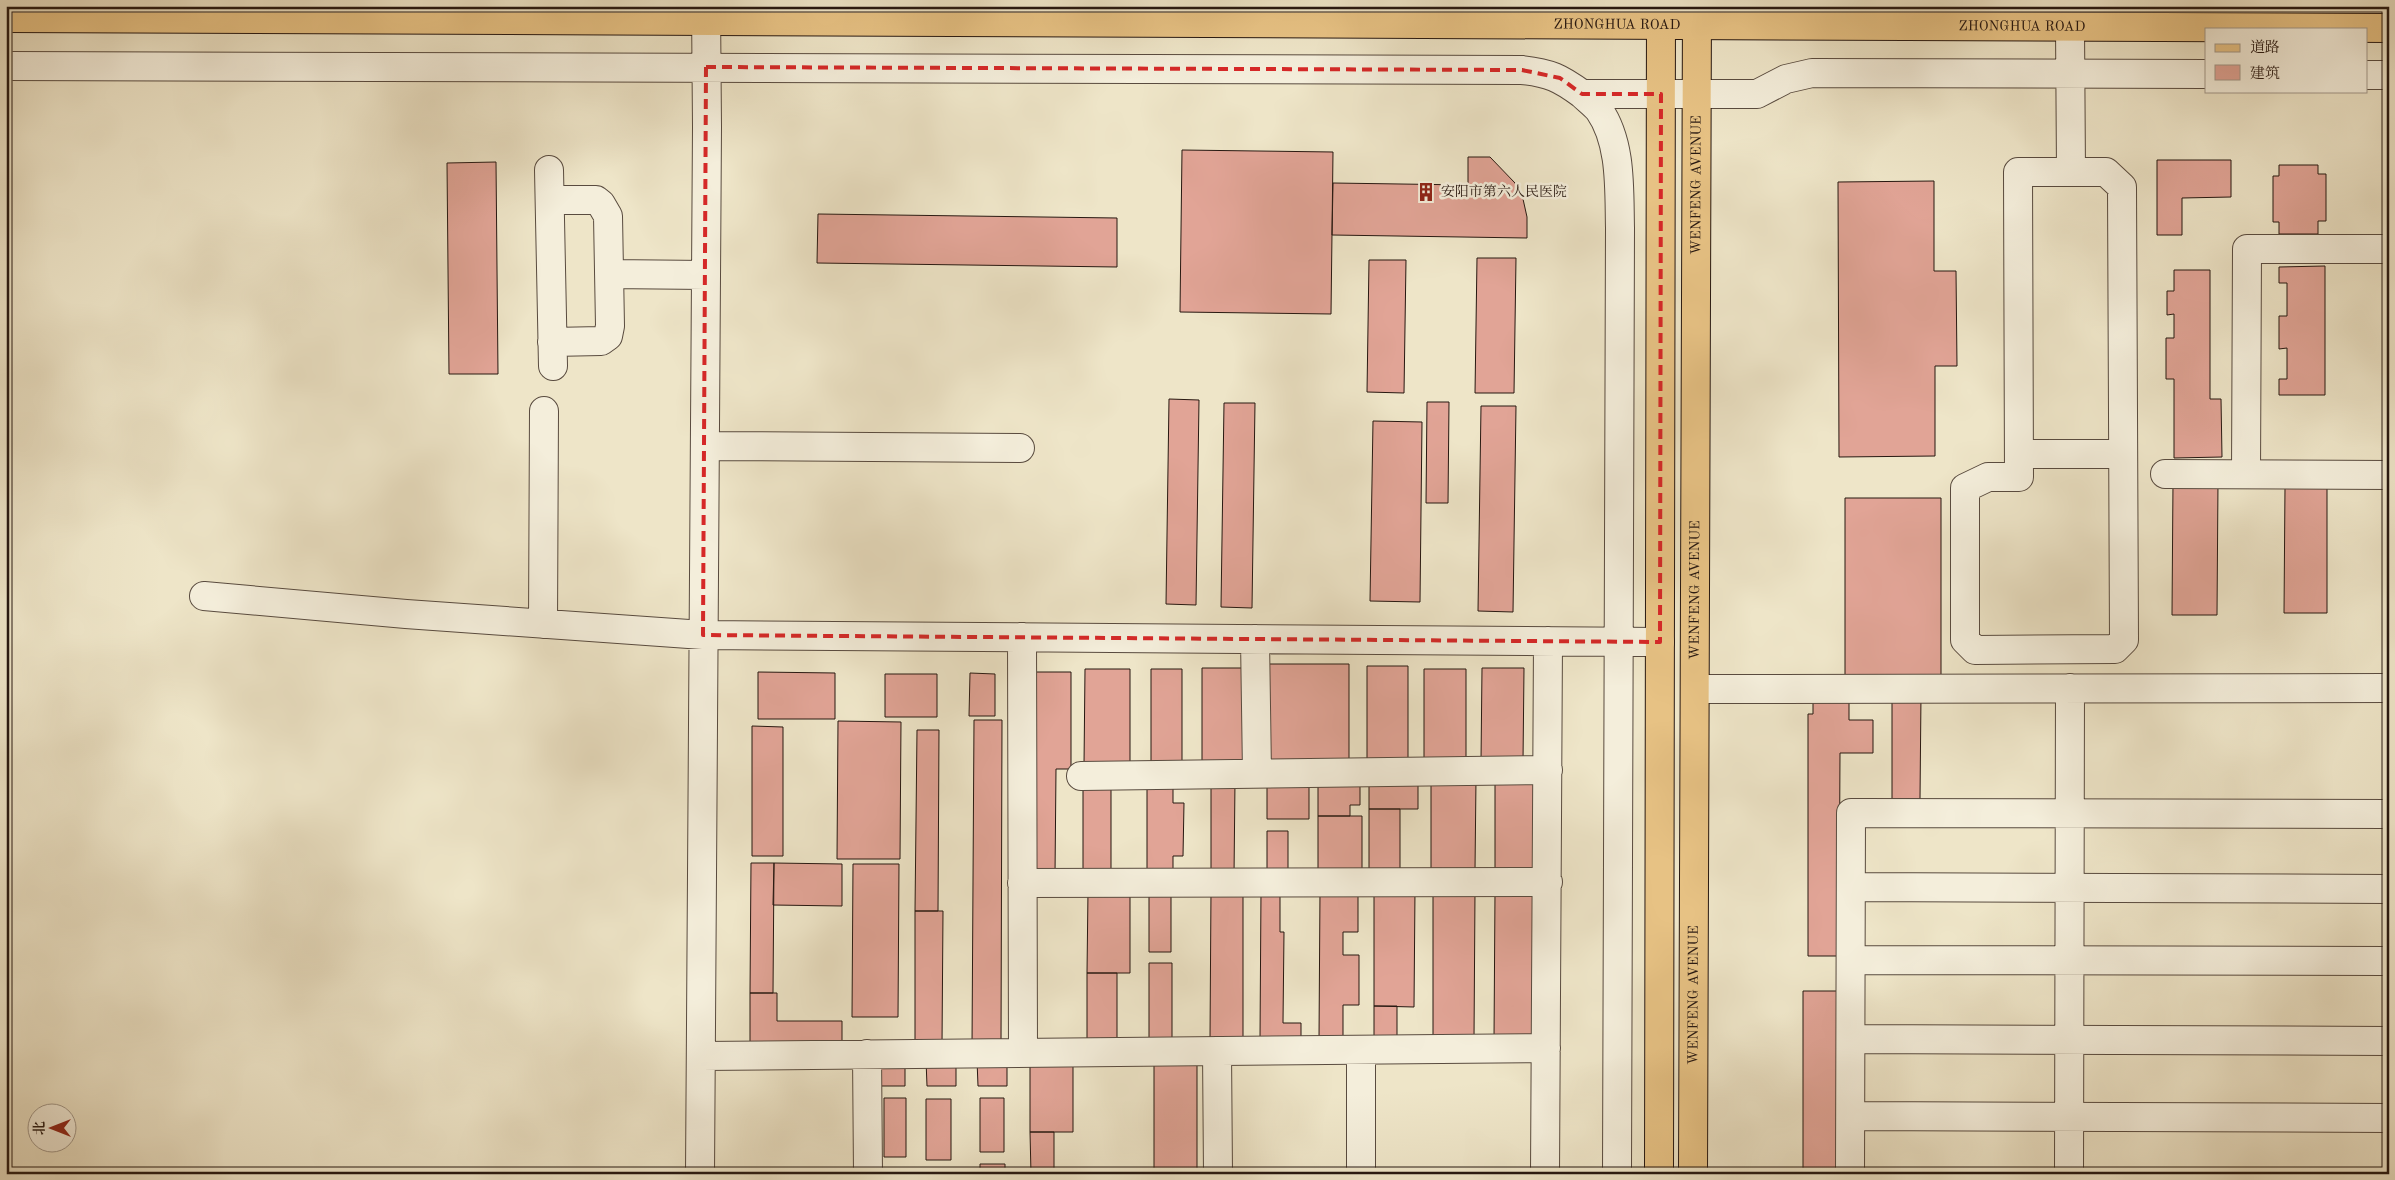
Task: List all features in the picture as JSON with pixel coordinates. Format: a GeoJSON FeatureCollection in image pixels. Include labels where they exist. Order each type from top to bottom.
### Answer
{"type":"FeatureCollection","features":[{"type":"Feature","properties":{"kind":"main road","name":"ZHONGHUA ROAD"},"geometry":{"type":"LineString","coordinates":[[6,18],[706,14],[1697,16],[2070,27],[2389,28]]}},
{"type":"Feature","properties":{"kind":"main road"},"geometry":{"type":"LineString","coordinates":[[1659,1174],[1661,16]]}},
{"type":"Feature","properties":{"kind":"main road","name":"WENFENG AVENUE"},"geometry":{"type":"LineString","coordinates":[[1693,1174],[1697,16]]}},
{"type":"Feature","properties":{"kind":"street"},"geometry":{"type":"LineString","coordinates":[[700,1174],[706,14]]}},
{"type":"Feature","properties":{"kind":"street"},"geometry":{"type":"LineString","coordinates":[[2070,27],[2071,172]]}},
{"type":"Feature","properties":{"kind":"street"},"geometry":{"type":"LineString","coordinates":[[6,66],[1522,70],[1544,72],[1560,78],[1582,94],[1599,110],[1610,135],[1618,172],[1620,228],[1617,1174]]}},
{"type":"Feature","properties":{"kind":"street"},"geometry":{"type":"LineString","coordinates":[[1582,94],[1757,94],[1786,79],[1812,73],[2205,74]]}},
{"type":"Feature","properties":{"kind":"street"},"geometry":{"type":"LineString","coordinates":[[2368,75],[2389,75]]}},
{"type":"Feature","properties":{"kind":"street"},"geometry":{"type":"LineString","coordinates":[[549,170],[552,354],[601,341],[608,336],[610,326],[608,216],[601,204],[596,200],[550,200]]}},
{"type":"Feature","properties":{"kind":"street"},"geometry":{"type":"LineString","coordinates":[[2018,172],[2106,172],[2122,187],[2123,454],[2124,640],[2115,649],[1975,650],[1965,640],[1965,488],[1988,477],[2019,477],[2018,172]]}},
{"type":"Feature","properties":{"kind":"street"},"geometry":{"type":"LineString","coordinates":[[2246,474],[2248,249],[2389,249]]}},
{"type":"Feature","properties":{"kind":"street"},"geometry":{"type":"LineString","coordinates":[[609,274],[706,275]]}},
{"type":"Feature","properties":{"kind":"street"},"geometry":{"type":"LineString","coordinates":[[544,411],[544,624]]}},
{"type":"Feature","properties":{"kind":"street"},"geometry":{"type":"LineString","coordinates":[[705,446],[1020,448]]}},
{"type":"Feature","properties":{"kind":"street"},"geometry":{"type":"LineString","coordinates":[[2019,454],[2123,454]]}},
{"type":"Feature","properties":{"kind":"street"},"geometry":{"type":"LineString","coordinates":[[2165,474],[2389,475]]}},
{"type":"Feature","properties":{"kind":"street"},"geometry":{"type":"LineString","coordinates":[[204,596],[406,614],[703,635],[1660,642]]}},
{"type":"Feature","properties":{"kind":"street"},"geometry":{"type":"LineString","coordinates":[[1022,637],[1023,1053]]}},
{"type":"Feature","properties":{"kind":"street"},"geometry":{"type":"LineString","coordinates":[[1255,639],[1257,774]]}},
{"type":"Feature","properties":{"kind":"street"},"geometry":{"type":"LineString","coordinates":[[1545,1174],[1548,641]]}},
{"type":"Feature","properties":{"kind":"street"},"geometry":{"type":"LineString","coordinates":[[2069,1174],[2070,688]]}},
{"type":"Feature","properties":{"kind":"street"},"geometry":{"type":"LineString","coordinates":[[1695,689],[2389,688]]}},
{"type":"Feature","properties":{"kind":"street"},"geometry":{"type":"LineString","coordinates":[[1081,776],[1548,770]]}},
{"type":"Feature","properties":{"kind":"street"},"geometry":{"type":"LineString","coordinates":[[1850,1174],[1851,813],[2389,814]]}},
{"type":"Feature","properties":{"kind":"street"},"geometry":{"type":"LineString","coordinates":[[1022,883],[1548,882]]}},
{"type":"Feature","properties":{"kind":"street"},"geometry":{"type":"LineString","coordinates":[[1851,887],[2389,888]]}},
{"type":"Feature","properties":{"kind":"street"},"geometry":{"type":"LineString","coordinates":[[1851,960],[2389,961]]}},
{"type":"Feature","properties":{"kind":"street"},"geometry":{"type":"LineString","coordinates":[[1851,1039],[2389,1041]]}},
{"type":"Feature","properties":{"kind":"street"},"geometry":{"type":"LineString","coordinates":[[701,1056],[1546,1048]]}},
{"type":"Feature","properties":{"kind":"street"},"geometry":{"type":"LineString","coordinates":[[1361,1050],[1361,1174]]}},
{"type":"Feature","properties":{"kind":"street"},"geometry":{"type":"LineString","coordinates":[[1217,1051],[1218,1174]]}},
{"type":"Feature","properties":{"kind":"street"},"geometry":{"type":"LineString","coordinates":[[867,1054],[868,1174]]}},
{"type":"Feature","properties":{"kind":"street"},"geometry":{"type":"LineString","coordinates":[[1851,1116],[2389,1118]]}},
{"type":"Feature","properties":{"kind":"highlighted area"},"geometry":{"type":"Polygon","coordinates":[[[706,67],[1522,70],[1560,78],[1582,94],[1661,94],[1660,642],[703,635],[706,67]]]}},
{"type":"Feature","properties":{"kind":"building"},"geometry":{"type":"Polygon","coordinates":[[[1182,150],[1333,152],[1331,314],[1180,312],[1182,150]]]}},
{"type":"Feature","properties":{"kind":"building","name":"安阳市第六人民医院"},"geometry":{"type":"Polygon","coordinates":[[[1468,157],[1490,157],[1515,183],[1523,199],[1527,217],[1527,238],[1332,235],[1333,183],[1468,185],[1468,157]]]}},
{"type":"Feature","properties":{"kind":"building"},"geometry":{"type":"Polygon","coordinates":[[[2157,160],[2231,160],[2231,197],[2182,198],[2182,235],[2157,235],[2157,160]]]}},
{"type":"Feature","properties":{"kind":"building"},"geometry":{"type":"Polygon","coordinates":[[[496,162],[498,374],[449,374],[447,163],[496,162]]]}},
{"type":"Feature","properties":{"kind":"building"},"geometry":{"type":"Polygon","coordinates":[[[2279,165],[2318,165],[2318,174],[2326,174],[2326,221],[2318,221],[2318,234],[2279,234],[2279,222],[2273,222],[2273,176],[2279,176],[2279,165]]]}},
{"type":"Feature","properties":{"kind":"building"},"geometry":{"type":"Polygon","coordinates":[[[1934,181],[1934,271],[1956,271],[1957,366],[1935,366],[1935,456],[1839,457],[1838,182],[1934,181]]]}},
{"type":"Feature","properties":{"kind":"building"},"geometry":{"type":"Polygon","coordinates":[[[818,214],[1117,218],[1117,267],[817,263],[818,214]]]}},
{"type":"Feature","properties":{"kind":"building"},"geometry":{"type":"Polygon","coordinates":[[[1477,258],[1516,258],[1514,393],[1475,393],[1477,258]]]}},
{"type":"Feature","properties":{"kind":"building"},"geometry":{"type":"Polygon","coordinates":[[[1369,260],[1406,260],[1404,393],[1367,392],[1369,260]]]}},
{"type":"Feature","properties":{"kind":"building"},"geometry":{"type":"Polygon","coordinates":[[[2325,266],[2325,395],[2279,395],[2279,379],[2287,379],[2287,348],[2279,349],[2279,316],[2287,316],[2287,283],[2279,283],[2279,267],[2325,266]]]}},
{"type":"Feature","properties":{"kind":"building"},"geometry":{"type":"Polygon","coordinates":[[[2174,270],[2210,270],[2210,399],[2221,399],[2222,457],[2174,458],[2174,379],[2166,379],[2166,338],[2174,338],[2174,314],[2167,315],[2167,291],[2174,291],[2174,270]]]}},
{"type":"Feature","properties":{"kind":"building"},"geometry":{"type":"Polygon","coordinates":[[[1169,399],[1199,400],[1196,605],[1166,604],[1169,399]]]}},
{"type":"Feature","properties":{"kind":"building"},"geometry":{"type":"Polygon","coordinates":[[[1427,402],[1449,402],[1448,503],[1426,503],[1427,402]]]}},
{"type":"Feature","properties":{"kind":"building"},"geometry":{"type":"Polygon","coordinates":[[[1224,403],[1255,403],[1252,608],[1221,607],[1224,403]]]}},
{"type":"Feature","properties":{"kind":"building"},"geometry":{"type":"Polygon","coordinates":[[[1481,406],[1516,406],[1513,612],[1478,611],[1481,406]]]}},
{"type":"Feature","properties":{"kind":"building"},"geometry":{"type":"Polygon","coordinates":[[[1373,421],[1422,422],[1420,602],[1370,601],[1373,421]]]}},
{"type":"Feature","properties":{"kind":"building"},"geometry":{"type":"Polygon","coordinates":[[[2173,482],[2218,482],[2217,615],[2172,615],[2173,482]]]}},
{"type":"Feature","properties":{"kind":"building"},"geometry":{"type":"Polygon","coordinates":[[[2285,487],[2327,488],[2327,613],[2284,613],[2285,487]]]}},
{"type":"Feature","properties":{"kind":"building"},"geometry":{"type":"Polygon","coordinates":[[[1845,498],[1941,498],[1941,675],[1845,675],[1845,498]]]}},
{"type":"Feature","properties":{"kind":"building"},"geometry":{"type":"Polygon","coordinates":[[[1267,664],[1349,664],[1349,760],[1266,760],[1267,664]]]}},
{"type":"Feature","properties":{"kind":"building"},"geometry":{"type":"Polygon","coordinates":[[[1367,666],[1408,666],[1408,761],[1367,761],[1367,666]]]}},
{"type":"Feature","properties":{"kind":"building"},"geometry":{"type":"Polygon","coordinates":[[[1202,668],[1243,668],[1243,765],[1202,765],[1202,668]]]}},
{"type":"Feature","properties":{"kind":"building"},"geometry":{"type":"Polygon","coordinates":[[[1482,668],[1524,668],[1523,761],[1481,761],[1482,668]]]}},
{"type":"Feature","properties":{"kind":"building"},"geometry":{"type":"Polygon","coordinates":[[[1085,669],[1130,669],[1130,766],[1084,766],[1085,669]]]}},
{"type":"Feature","properties":{"kind":"building"},"geometry":{"type":"Polygon","coordinates":[[[1151,669],[1182,669],[1182,763],[1151,763],[1151,669]]]}},
{"type":"Feature","properties":{"kind":"building"},"geometry":{"type":"Polygon","coordinates":[[[1424,669],[1466,669],[1466,761],[1424,761],[1424,669]]]}},
{"type":"Feature","properties":{"kind":"building"},"geometry":{"type":"Polygon","coordinates":[[[758,672],[835,673],[835,719],[758,719],[758,672]]]}},
{"type":"Feature","properties":{"kind":"building"},"geometry":{"type":"Polygon","coordinates":[[[1032,672],[1071,672],[1071,769],[1056,769],[1055,875],[1032,875],[1032,672]]]}},
{"type":"Feature","properties":{"kind":"building"},"geometry":{"type":"Polygon","coordinates":[[[970,673],[995,674],[995,716],[969,716],[970,673]]]}},
{"type":"Feature","properties":{"kind":"building"},"geometry":{"type":"Polygon","coordinates":[[[885,674],[937,674],[937,717],[885,717],[885,674]]]}},
{"type":"Feature","properties":{"kind":"building"},"geometry":{"type":"Polygon","coordinates":[[[1892,695],[1921,695],[1920,799],[1892,799],[1892,695]]]}},
{"type":"Feature","properties":{"kind":"building"},"geometry":{"type":"Polygon","coordinates":[[[1813,697],[1849,697],[1849,720],[1873,720],[1873,753],[1840,753],[1839,956],[1808,956],[1808,714],[1813,714],[1813,697]]]}},
{"type":"Feature","properties":{"kind":"building"},"geometry":{"type":"Polygon","coordinates":[[[974,720],[1002,720],[1001,1047],[972,1047],[974,720]]]}},
{"type":"Feature","properties":{"kind":"building"},"geometry":{"type":"Polygon","coordinates":[[[838,721],[901,722],[900,859],[837,859],[838,721]]]}},
{"type":"Feature","properties":{"kind":"building"},"geometry":{"type":"Polygon","coordinates":[[[752,726],[783,727],[783,856],[752,856],[752,726]]]}},
{"type":"Feature","properties":{"kind":"building"},"geometry":{"type":"Polygon","coordinates":[[[917,730],[939,730],[938,911],[915,911],[917,730]]]}},
{"type":"Feature","properties":{"kind":"building"},"geometry":{"type":"Polygon","coordinates":[[[1267,776],[1309,776],[1309,819],[1267,819],[1267,776]]]}},
{"type":"Feature","properties":{"kind":"building"},"geometry":{"type":"Polygon","coordinates":[[[1318,777],[1360,778],[1360,805],[1350,805],[1350,816],[1318,816],[1318,777]]]}},
{"type":"Feature","properties":{"kind":"building"},"geometry":{"type":"Polygon","coordinates":[[[1369,777],[1418,777],[1418,809],[1369,809],[1369,777]]]}},
{"type":"Feature","properties":{"kind":"building"},"geometry":{"type":"Polygon","coordinates":[[[1431,779],[1476,779],[1475,870],[1431,870],[1431,779]]]}},
{"type":"Feature","properties":{"kind":"building"},"geometry":{"type":"Polygon","coordinates":[[[1211,781],[1235,781],[1234,876],[1211,876],[1211,781]]]}},
{"type":"Feature","properties":{"kind":"building"},"geometry":{"type":"Polygon","coordinates":[[[1495,781],[1538,781],[1538,872],[1495,871],[1495,781]]]}},
{"type":"Feature","properties":{"kind":"building"},"geometry":{"type":"Polygon","coordinates":[[[1083,784],[1111,784],[1111,876],[1083,876],[1083,784]]]}},
{"type":"Feature","properties":{"kind":"building"},"geometry":{"type":"Polygon","coordinates":[[[1147,785],[1173,785],[1173,803],[1184,803],[1183,856],[1173,856],[1173,876],[1147,876],[1147,785]]]}},
{"type":"Feature","properties":{"kind":"building"},"geometry":{"type":"Polygon","coordinates":[[[1369,809],[1400,809],[1400,869],[1369,869],[1369,809]]]}},
{"type":"Feature","properties":{"kind":"building"},"geometry":{"type":"Polygon","coordinates":[[[1318,816],[1362,816],[1362,872],[1318,872],[1318,816]]]}},
{"type":"Feature","properties":{"kind":"building"},"geometry":{"type":"Polygon","coordinates":[[[1267,831],[1288,831],[1288,869],[1267,869],[1267,831]]]}},
{"type":"Feature","properties":{"kind":"building"},"geometry":{"type":"Polygon","coordinates":[[[751,863],[774,863],[773,993],[750,993],[751,863]]]}},
{"type":"Feature","properties":{"kind":"building"},"geometry":{"type":"Polygon","coordinates":[[[774,863],[842,864],[842,906],[773,905],[774,863]]]}},
{"type":"Feature","properties":{"kind":"building"},"geometry":{"type":"Polygon","coordinates":[[[853,864],[899,864],[898,1017],[852,1017],[853,864]]]}},
{"type":"Feature","properties":{"kind":"building"},"geometry":{"type":"Polygon","coordinates":[[[1211,890],[1243,890],[1243,1039],[1210,1039],[1211,890]]]}},
{"type":"Feature","properties":{"kind":"building"},"geometry":{"type":"Polygon","coordinates":[[[1261,890],[1280,890],[1280,932],[1284,932],[1283,1023],[1301,1023],[1301,1039],[1260,1039],[1261,890]]]}},
{"type":"Feature","properties":{"kind":"building"},"geometry":{"type":"Polygon","coordinates":[[[1320,890],[1358,890],[1358,932],[1343,932],[1343,955],[1359,955],[1359,1005],[1343,1005],[1343,1040],[1319,1040],[1320,890]]]}},
{"type":"Feature","properties":{"kind":"building"},"geometry":{"type":"Polygon","coordinates":[[[1374,890],[1415,890],[1414,1007],[1374,1006],[1374,890]]]}},
{"type":"Feature","properties":{"kind":"building"},"geometry":{"type":"Polygon","coordinates":[[[1433,890],[1475,891],[1474,1040],[1433,1040],[1433,890]]]}},
{"type":"Feature","properties":{"kind":"building"},"geometry":{"type":"Polygon","coordinates":[[[1088,891],[1130,891],[1130,973],[1087,973],[1088,891]]]}},
{"type":"Feature","properties":{"kind":"building"},"geometry":{"type":"Polygon","coordinates":[[[1495,891],[1540,891],[1540,1040],[1494,1040],[1495,891]]]}},
{"type":"Feature","properties":{"kind":"building"},"geometry":{"type":"Polygon","coordinates":[[[1149,896],[1171,896],[1171,952],[1149,952],[1149,896]]]}},
{"type":"Feature","properties":{"kind":"building"},"geometry":{"type":"Polygon","coordinates":[[[915,911],[943,911],[942,1046],[915,1046],[915,911]]]}},
{"type":"Feature","properties":{"kind":"building"},"geometry":{"type":"Polygon","coordinates":[[[1149,963],[1172,963],[1172,1045],[1149,1045],[1149,963]]]}},
{"type":"Feature","properties":{"kind":"building"},"geometry":{"type":"Polygon","coordinates":[[[1087,973],[1117,973],[1117,1048],[1087,1048],[1087,973]]]}},
{"type":"Feature","properties":{"kind":"building"},"geometry":{"type":"Polygon","coordinates":[[[1803,991],[1843,991],[1842,1174],[1803,1174],[1803,991]]]}},
{"type":"Feature","properties":{"kind":"building"},"geometry":{"type":"Polygon","coordinates":[[[750,993],[777,993],[777,1021],[842,1021],[842,1045],[750,1045],[750,993]]]}},
{"type":"Feature","properties":{"kind":"building"},"geometry":{"type":"Polygon","coordinates":[[[1374,1006],[1397,1006],[1397,1040],[1374,1040],[1374,1006]]]}},
{"type":"Feature","properties":{"kind":"building"},"geometry":{"type":"Polygon","coordinates":[[[877,1060],[905,1060],[905,1086],[877,1086],[877,1060]]]}},
{"type":"Feature","properties":{"kind":"building"},"geometry":{"type":"Polygon","coordinates":[[[926,1060],[956,1060],[956,1086],[927,1086],[926,1060]]]}},
{"type":"Feature","properties":{"kind":"building"},"geometry":{"type":"Polygon","coordinates":[[[977,1060],[1007,1060],[1007,1086],[978,1086],[977,1060]]]}},
{"type":"Feature","properties":{"kind":"building"},"geometry":{"type":"Polygon","coordinates":[[[1154,1060],[1197,1060],[1197,1174],[1154,1174],[1154,1060]]]}},
{"type":"Feature","properties":{"kind":"building"},"geometry":{"type":"Polygon","coordinates":[[[1073,1061],[1073,1132],[1030,1132],[1030,1062],[1073,1061]]]}},
{"type":"Feature","properties":{"kind":"building"},"geometry":{"type":"Polygon","coordinates":[[[884,1098],[906,1098],[906,1157],[884,1157],[884,1098]]]}},
{"type":"Feature","properties":{"kind":"building"},"geometry":{"type":"Polygon","coordinates":[[[980,1098],[1004,1098],[1004,1152],[980,1152],[980,1098]]]}},
{"type":"Feature","properties":{"kind":"building"},"geometry":{"type":"Polygon","coordinates":[[[926,1099],[951,1099],[951,1160],[926,1160],[926,1099]]]}},
{"type":"Feature","properties":{"kind":"building"},"geometry":{"type":"Polygon","coordinates":[[[1030,1132],[1054,1132],[1054,1174],[1031,1174],[1030,1132]]]}},
{"type":"Feature","properties":{"kind":"building"},"geometry":{"type":"Polygon","coordinates":[[[980,1164],[1005,1164],[1005,1174],[980,1174],[980,1164]]]}},
{"type":"Feature","properties":{"kind":"building"},"geometry":{"type":"Polygon","coordinates":[[[883,1171],[911,1171],[911,1174],[883,1174],[883,1171]]]}},
{"type":"Feature","properties":{"kind":"place","name":"安阳市第六人民医院"},"geometry":{"type":"Point","coordinates":[1426,192]}}]}
